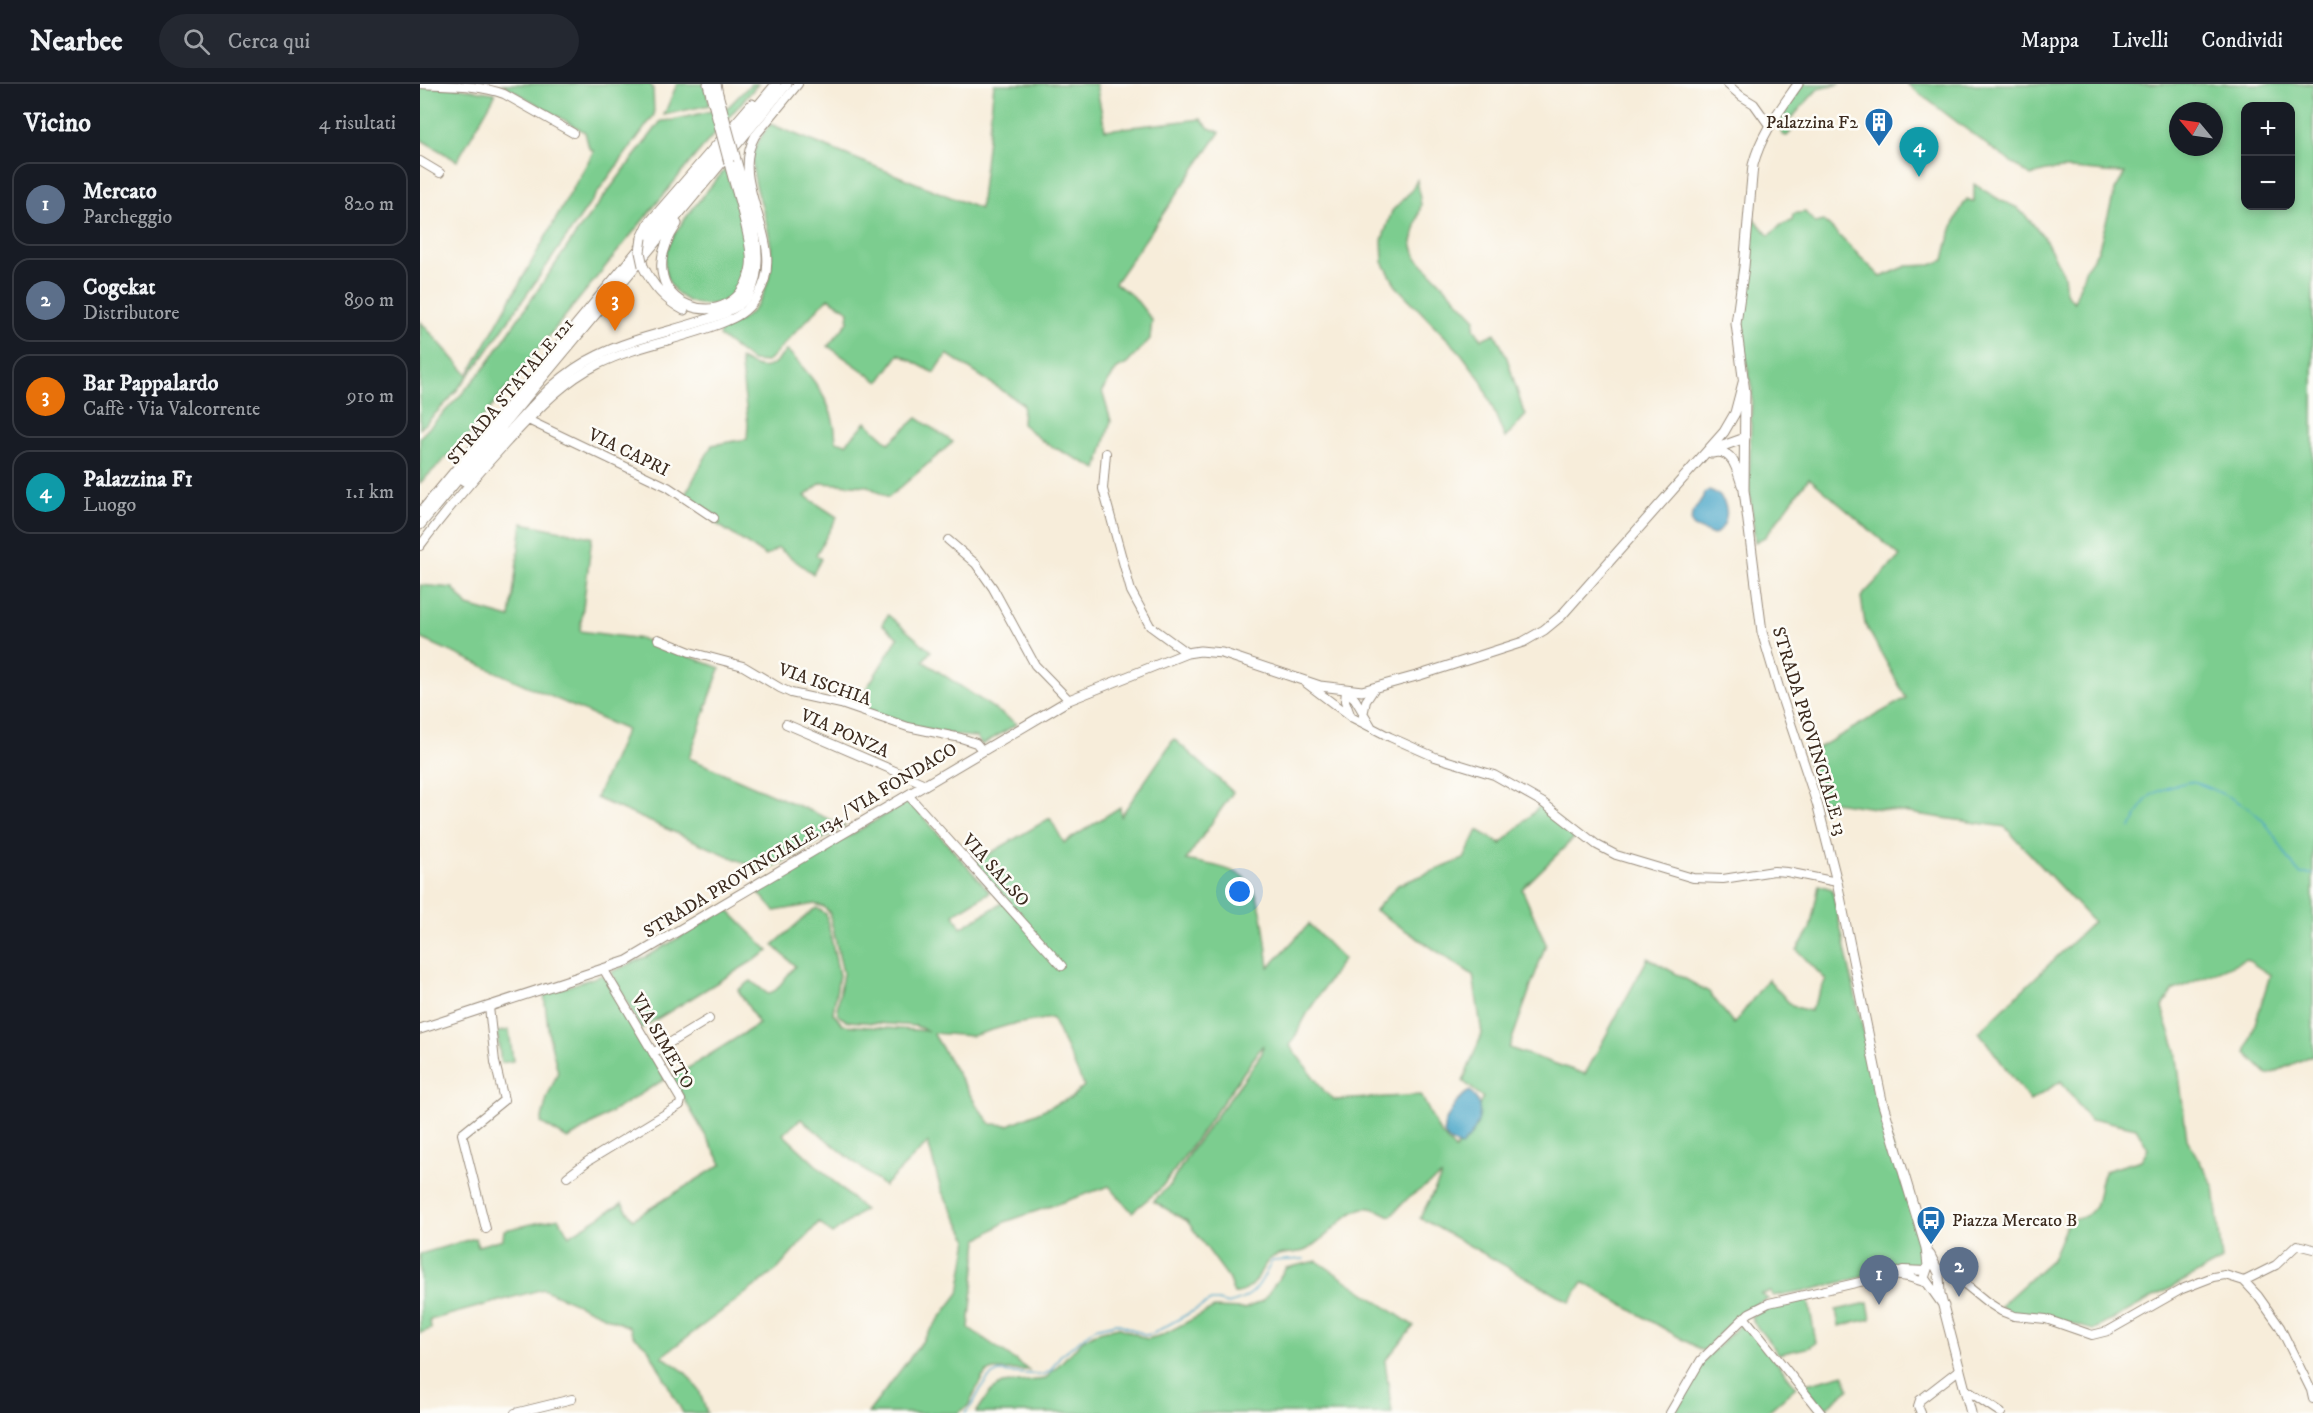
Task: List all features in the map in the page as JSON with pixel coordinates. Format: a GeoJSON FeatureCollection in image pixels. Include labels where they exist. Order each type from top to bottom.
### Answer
{"type":"FeatureCollection","features":[{"type":"Feature","properties":{"kind":"main road"},"geometry":{"type":"LineString","coordinates":[[420,529],[537,400],[574,369],[599,354],[628,343],[706,321],[727,312],[750,292],[758,263],[753,226],[715,95],[708,84]]}},
{"type":"Feature","properties":{"kind":"main road"},"geometry":{"type":"LineString","coordinates":[[715,95],[716,84]]}},
{"type":"Feature","properties":{"kind":"main road"},"geometry":{"type":"LineString","coordinates":[[727,312],[699,314],[682,309],[657,289],[643,266],[640,252],[642,238],[649,224],[769,84]]}},
{"type":"Feature","properties":{"kind":"main road","name":"STRADA STATALE 121"},"geometry":{"type":"LineString","coordinates":[[420,513],[776,84]]}},
{"type":"Feature","properties":{"kind":"main road","name":"STRADA STATALE 121"},"geometry":{"type":"LineString","coordinates":[[420,525],[787,84]]}},
{"type":"Feature","properties":{"kind":"main road","name":"STRADA PROVINCIALE 13"},"geometry":{"type":"LineString","coordinates":[[1798,84],[1769,125],[1756,151],[1753,165],[1744,267],[1736,316],[1736,332],[1744,379],[1744,490],[1762,632],[1818,803],[1837,882],[1882,1101],[1935,1272]]}},
{"type":"Feature","properties":{"kind":"main road"},"geometry":{"type":"LineString","coordinates":[[732,159],[749,246],[751,264],[747,282],[736,296],[722,306],[706,310],[693,308],[681,302],[665,283],[661,272],[661,257],[668,237],[724,167],[737,144]]}},
{"type":"Feature","properties":{"kind":"main road"},"geometry":{"type":"LineString","coordinates":[[1187,652],[1207,651],[1233,655],[1304,681],[1346,690],[1374,689],[1523,642],[1544,630],[1561,616],[1724,432],[1735,412],[1744,379]]}},
{"type":"Feature","properties":{"kind":"main road"},"geometry":{"type":"LineString","coordinates":[[1724,432],[1745,438]]}},
{"type":"Feature","properties":{"kind":"main road"},"geometry":{"type":"LineString","coordinates":[[1681,482],[1708,455],[1720,447],[1745,438]]}},
{"type":"Feature","properties":{"kind":"main road"},"geometry":{"type":"LineString","coordinates":[[1708,455],[1720,452],[1728,455],[1735,462],[1744,490]]}},
{"type":"Feature","properties":{"kind":"main road","name":"STRADA PROVINCIALE 134 / VIA FONDACO"},"geometry":{"type":"LineString","coordinates":[[420,1029],[604,970],[645,951],[1069,700],[1187,652]]}},
{"type":"Feature","properties":{"kind":"main road"},"geometry":{"type":"LineString","coordinates":[[1944,1306],[1924,1276],[1935,1272],[1944,1306],[1971,1413]]}},
{"type":"Feature","properties":{"kind":"street"},"geometry":{"type":"LineString","coordinates":[[420,84],[462,85],[493,89],[573,133]]}},
{"type":"Feature","properties":{"kind":"street"},"geometry":{"type":"LineString","coordinates":[[420,546],[464,489],[562,386],[598,364],[646,346],[728,321],[752,303],[765,277],[767,257],[762,225],[747,174],[750,145],[798,84]]}},
{"type":"Feature","properties":{"kind":"street"},"geometry":{"type":"LineString","coordinates":[[1727,84],[1755,104],[1769,125]]}},
{"type":"Feature","properties":{"kind":"street"},"geometry":{"type":"LineString","coordinates":[[420,161],[440,173]]}},
{"type":"Feature","properties":{"kind":"street","name":"VIA CAPRI"},"geometry":{"type":"LineString","coordinates":[[528,420],[668,487],[714,518]]}},
{"type":"Feature","properties":{"kind":"street"},"geometry":{"type":"LineString","coordinates":[[1106,453],[1103,489],[1131,591],[1150,626],[1187,652]]}},
{"type":"Feature","properties":{"kind":"street"},"geometry":{"type":"LineString","coordinates":[[948,540],[976,564],[993,588],[1035,664],[1069,700]]}},
{"type":"Feature","properties":{"kind":"street","name":"VIA ISCHIA"},"geometry":{"type":"LineString","coordinates":[[658,639],[690,652],[743,666],[791,693],[841,704],[908,727],[976,742],[982,750]]}},
{"type":"Feature","properties":{"kind":"street"},"geometry":{"type":"LineString","coordinates":[[1304,681],[1351,717],[1372,728],[1434,757],[1494,775],[1542,802],[1597,846],[1616,855],[1677,875],[1709,879],[1774,871],[1837,882]]}},
{"type":"Feature","properties":{"kind":"street"},"geometry":{"type":"LineString","coordinates":[[1363,715],[1366,701],[1374,689]]}},
{"type":"Feature","properties":{"kind":"street"},"geometry":{"type":"LineString","coordinates":[[1346,690],[1372,728]]}},
{"type":"Feature","properties":{"kind":"street"},"geometry":{"type":"LineString","coordinates":[[1346,690],[1345,701],[1351,717]]}},
{"type":"Feature","properties":{"kind":"street","name":"VIA PONZA"},"geometry":{"type":"LineString","coordinates":[[786,724],[925,784]]}},
{"type":"Feature","properties":{"kind":"street","name":"VIA SALSO"},"geometry":{"type":"LineString","coordinates":[[908,795],[1062,966]]}},
{"type":"Feature","properties":{"kind":"street","name":"VIA SIMETO"},"geometry":{"type":"LineString","coordinates":[[567,1177],[588,1161],[680,1104],[681,1100],[604,970]]}},
{"type":"Feature","properties":{"kind":"street"},"geometry":{"type":"LineString","coordinates":[[486,1229],[462,1134],[504,1100],[495,1062],[489,1007]]}},
{"type":"Feature","properties":{"kind":"street"},"geometry":{"type":"LineString","coordinates":[[653,1053],[709,1019]]}},
{"type":"Feature","properties":{"kind":"street"},"geometry":{"type":"LineString","coordinates":[[1923,1235],[1937,1259],[1935,1272]]}},
{"type":"Feature","properties":{"kind":"street"},"geometry":{"type":"LineString","coordinates":[[2244,1281],[2276,1265],[2297,1245],[2313,1249]]}},
{"type":"Feature","properties":{"kind":"street"},"geometry":{"type":"LineString","coordinates":[[1670,1413],[1701,1360],[1744,1317],[1770,1303],[1903,1270],[1935,1272],[2001,1311],[2014,1316],[2046,1319],[2092,1335],[2108,1331],[2182,1289],[2220,1274],[2244,1281],[2258,1296],[2280,1328],[2300,1365],[2313,1399]]}},
{"type":"Feature","properties":{"kind":"street"},"geometry":{"type":"LineString","coordinates":[[1890,1275],[1908,1276],[1928,1283]]}},
{"type":"Feature","properties":{"kind":"street"},"geometry":{"type":"LineString","coordinates":[[1744,1317],[1821,1413]]}},
{"type":"Feature","properties":{"kind":"street"},"geometry":{"type":"LineString","coordinates":[[1920,1413],[1918,1406],[1920,1400],[1960,1369]]}},
{"type":"Feature","properties":{"kind":"street"},"geometry":{"type":"LineString","coordinates":[[1965,1389],[2001,1413]]}},
{"type":"Feature","properties":{"kind":"street"},"geometry":{"type":"LineString","coordinates":[[515,1413],[572,1399]]}},
{"type":"Feature","properties":{"kind":"green space"},"geometry":{"type":"Polygon","coordinates":[[[502,84],[650,84],[653,88],[654,115],[481,360],[449,400],[420,429],[420,321],[468,375],[594,151],[589,148],[585,132],[502,84]]]}},
{"type":"Feature","properties":{"kind":"green space"},"geometry":{"type":"Polygon","coordinates":[[[677,84],[704,84],[710,105],[664,115],[677,84]]]}},
{"type":"Feature","properties":{"kind":"green space"},"geometry":{"type":"Polygon","coordinates":[[[751,84],[758,84],[695,156],[468,436],[420,483],[420,437],[486,366],[578,231],[661,121],[728,107],[751,84]]]}},
{"type":"Feature","properties":{"kind":"green space"},"geometry":{"type":"Polygon","coordinates":[[[994,84],[1096,84],[1105,130],[1201,119],[1209,128],[1220,132],[1115,283],[1134,297],[1152,320],[1150,339],[1127,364],[1117,369],[1102,391],[1111,421],[1097,469],[1045,443],[1022,424],[1023,404],[947,354],[934,373],[899,354],[879,382],[828,346],[848,322],[849,311],[828,298],[767,362],[752,361],[719,336],[721,329],[741,320],[757,306],[771,267],[770,242],[753,173],[753,156],[756,146],[770,124],[980,209],[994,84]]]}},
{"type":"Feature","properties":{"kind":"green space"},"geometry":{"type":"Polygon","coordinates":[[[1802,84],[1840,84],[1818,89],[1786,124],[1791,132],[1787,136],[1783,135],[1777,123],[1802,84]]]}},
{"type":"Feature","properties":{"kind":"green space"},"geometry":{"type":"Polygon","coordinates":[[[1907,84],[2313,84],[2313,1055],[2268,1075],[2246,1053],[2270,975],[2246,959],[2172,991],[2162,1008],[2176,1050],[2187,1139],[2214,1187],[2222,1260],[2093,1330],[2045,1316],[2014,1313],[2000,1306],[2052,1259],[2068,1221],[2085,1216],[2092,1211],[2105,1171],[2141,1160],[2148,1149],[2136,1128],[2101,1120],[2090,1121],[2061,1081],[2030,1101],[1979,1032],[2093,922],[2005,827],[1820,800],[1806,755],[1906,698],[1865,624],[1861,597],[1900,556],[1809,478],[1765,537],[1755,542],[1749,486],[1752,390],[1740,329],[1752,216],[1769,236],[1781,225],[1792,221],[1793,214],[1805,212],[1815,223],[1824,221],[1881,277],[1907,266],[1931,265],[1944,260],[1959,213],[1967,199],[1974,202],[1974,184],[2018,208],[2044,237],[2064,275],[2066,293],[2074,302],[2086,268],[2098,251],[2115,190],[2125,173],[2066,169],[2031,176],[1907,84]]]}},
{"type":"Feature","properties":{"kind":"green space"},"geometry":{"type":"Polygon","coordinates":[[[420,86],[461,88],[495,95],[457,161],[420,139],[420,86]]]}},
{"type":"Feature","properties":{"kind":"green space"},"geometry":{"type":"Polygon","coordinates":[[[726,168],[742,228],[747,262],[742,282],[732,295],[719,303],[703,305],[688,301],[676,292],[667,277],[665,258],[667,249],[681,225],[726,168]]]}},
{"type":"Feature","properties":{"kind":"green space"},"geometry":{"type":"Polygon","coordinates":[[[1417,180],[1421,205],[1412,242],[1416,257],[1475,318],[1474,328],[1482,339],[1495,333],[1507,358],[1526,415],[1505,438],[1481,380],[1460,352],[1396,286],[1383,262],[1382,240],[1392,211],[1412,190],[1417,180]]]}},
{"type":"Feature","properties":{"kind":"green space"},"geometry":{"type":"Polygon","coordinates":[[[787,350],[813,380],[827,402],[835,427],[836,441],[846,444],[866,422],[889,443],[917,418],[953,442],[888,498],[868,486],[821,483],[805,496],[837,517],[816,555],[821,559],[813,574],[778,548],[766,556],[715,523],[718,517],[685,495],[712,445],[747,439],[748,424],[740,359],[755,366],[766,367],[776,362],[787,350]]]}},
{"type":"Feature","properties":{"kind":"green space"},"geometry":{"type":"Polygon","coordinates":[[[522,523],[592,537],[580,631],[642,639],[720,668],[689,758],[845,826],[765,872],[596,798],[626,730],[420,638],[420,585],[453,588],[468,606],[510,618],[522,523]]]}},
{"type":"Feature","properties":{"kind":"green space"},"geometry":{"type":"Polygon","coordinates":[[[888,615],[931,651],[923,661],[1017,724],[982,745],[976,737],[930,730],[855,707],[898,638],[882,624],[888,615]]]}},
{"type":"Feature","properties":{"kind":"green space"},"geometry":{"type":"Polygon","coordinates":[[[1174,739],[1233,792],[1186,860],[1227,869],[1248,881],[1253,888],[1260,909],[1269,967],[1309,924],[1343,959],[1308,1012],[1290,1046],[1325,1092],[1335,1100],[1421,1095],[1439,1131],[1455,1150],[1483,1098],[1463,1081],[1482,1034],[1473,975],[1375,910],[1398,885],[1464,859],[1478,830],[1501,844],[1540,806],[1576,836],[1522,889],[1546,944],[1509,1048],[1585,1074],[1648,958],[1709,992],[1734,1024],[1768,979],[1792,1006],[1810,1011],[1826,980],[1797,950],[1810,929],[1819,885],[1832,889],[1878,1098],[1926,1261],[1814,1289],[1773,1296],[1771,1292],[1761,1294],[1768,1299],[1740,1315],[1703,1351],[1583,1282],[1570,1302],[1420,1218],[1442,1175],[1408,1198],[1391,1216],[1372,1208],[1360,1209],[1346,1217],[1319,1242],[1304,1251],[1272,1257],[1249,1288],[1234,1294],[1228,1277],[1187,1221],[1153,1201],[1170,1185],[1190,1152],[1262,1053],[1263,1045],[1160,1189],[1132,1212],[1109,1186],[1005,1222],[978,1240],[969,1328],[1029,1370],[987,1372],[968,1406],[958,1413],[868,1413],[959,1293],[968,1239],[941,1190],[928,1143],[884,1186],[801,1119],[783,1134],[864,1210],[832,1234],[819,1222],[778,1269],[662,1356],[685,1372],[699,1390],[707,1413],[683,1413],[648,1348],[633,1335],[629,1327],[543,1289],[430,1320],[431,1329],[420,1333],[420,1254],[475,1238],[478,1246],[503,1239],[504,1230],[559,1218],[569,1236],[622,1203],[633,1219],[722,1164],[672,1078],[759,1024],[738,990],[751,981],[768,994],[776,990],[795,966],[773,945],[813,910],[817,908],[826,914],[839,975],[833,1013],[843,1025],[928,1031],[916,1026],[847,1021],[839,1016],[837,1009],[843,973],[829,912],[824,907],[815,904],[775,911],[756,890],[909,801],[990,892],[954,914],[961,928],[1002,903],[972,864],[1050,818],[1064,843],[1120,807],[1121,816],[1174,739]],[[1052,1018],[1009,1025],[972,1036],[933,1033],[977,1106],[991,1124],[1009,1125],[1072,1097],[1084,1086],[1052,1018]]]}},
{"type":"Feature","properties":{"kind":"green space"},"geometry":{"type":"Polygon","coordinates":[[[727,909],[769,951],[641,1029],[611,972],[648,956],[727,909]]]}},
{"type":"Feature","properties":{"kind":"green space"},"geometry":{"type":"Polygon","coordinates":[[[602,975],[606,978],[665,1079],[568,1139],[541,1123],[547,1098],[558,1072],[549,1036],[544,994],[602,975]]]}},
{"type":"Feature","properties":{"kind":"green space"},"geometry":{"type":"Polygon","coordinates":[[[509,1030],[513,1061],[501,1063],[497,1032],[509,1030]]]}},
{"type":"Feature","properties":{"kind":"green space"},"geometry":{"type":"Polygon","coordinates":[[[1317,1261],[1414,1326],[1385,1361],[1392,1413],[976,1413],[990,1392],[1002,1384],[1045,1379],[1083,1340],[1095,1333],[1118,1327],[1147,1339],[1162,1335],[1214,1308],[1244,1309],[1263,1301],[1286,1268],[1317,1261]]]}},
{"type":"Feature","properties":{"kind":"green space"},"geometry":{"type":"Polygon","coordinates":[[[1808,1298],[1816,1343],[1811,1347],[1779,1354],[1753,1322],[1751,1316],[1770,1307],[1808,1298]]]}},
{"type":"Feature","properties":{"kind":"green space"},"geometry":{"type":"Polygon","coordinates":[[[1868,1303],[1871,1319],[1839,1326],[1836,1310],[1868,1303]]]}},
{"type":"Feature","properties":{"kind":"green space"},"geometry":{"type":"Polygon","coordinates":[[[1742,1323],[1748,1326],[1796,1387],[1766,1413],[1675,1413],[1700,1367],[1742,1323]]]}},
{"type":"Feature","properties":{"kind":"green space"},"geometry":{"type":"Polygon","coordinates":[[[1844,1374],[1849,1389],[1823,1410],[1803,1385],[1844,1374]]]}},
{"type":"Feature","properties":{"kind":"water"},"geometry":{"type":"Polygon","coordinates":[[[1709,490],[1721,498],[1726,511],[1724,525],[1713,535],[1694,527],[1691,523],[1692,514],[1709,490]]]}},
{"type":"Feature","properties":{"kind":"water"},"geometry":{"type":"Polygon","coordinates":[[[1470,1091],[1479,1105],[1479,1119],[1472,1133],[1461,1146],[1448,1139],[1444,1130],[1452,1110],[1470,1091]]]}},
{"type":"Feature","properties":{"kind":"waterway"},"geometry":{"type":"LineString","coordinates":[[2131,828],[2150,796],[2180,784],[2195,783],[2224,795],[2256,814],[2269,828],[2300,874],[2313,874]]}},
{"type":"Feature","properties":{"kind":"waterway"},"geometry":{"type":"LineString","coordinates":[[965,1413],[984,1384],[993,1375],[999,1372],[1043,1375],[1050,1371],[1060,1356],[1095,1328],[1117,1323],[1146,1335],[1152,1334],[1211,1301],[1228,1304],[1245,1298],[1256,1289],[1272,1261],[1304,1259]]}},
{"type":"Feature","properties":{"kind":"place","name":"Palazzina F2"},"geometry":{"type":"Point","coordinates":[1879,148]}},
{"type":"Feature","properties":{"kind":"place","name":"Palazzina F1"},"geometry":{"type":"Point","coordinates":[1919,177]}},
{"type":"Feature","properties":{"kind":"place","name":"Bar Pappalardo"},"geometry":{"type":"Point","coordinates":[615,331]}},
{"type":"Feature","properties":{"kind":"place","name":"Piazza Mercato B"},"geometry":{"type":"Point","coordinates":[1931,1246]}},
{"type":"Feature","properties":{"kind":"place","name":"Cogekat"},"geometry":{"type":"Point","coordinates":[1959,1297]}},
{"type":"Feature","properties":{"kind":"place","name":"Mercato"},"geometry":{"type":"Point","coordinates":[1879,1305]}}]}
